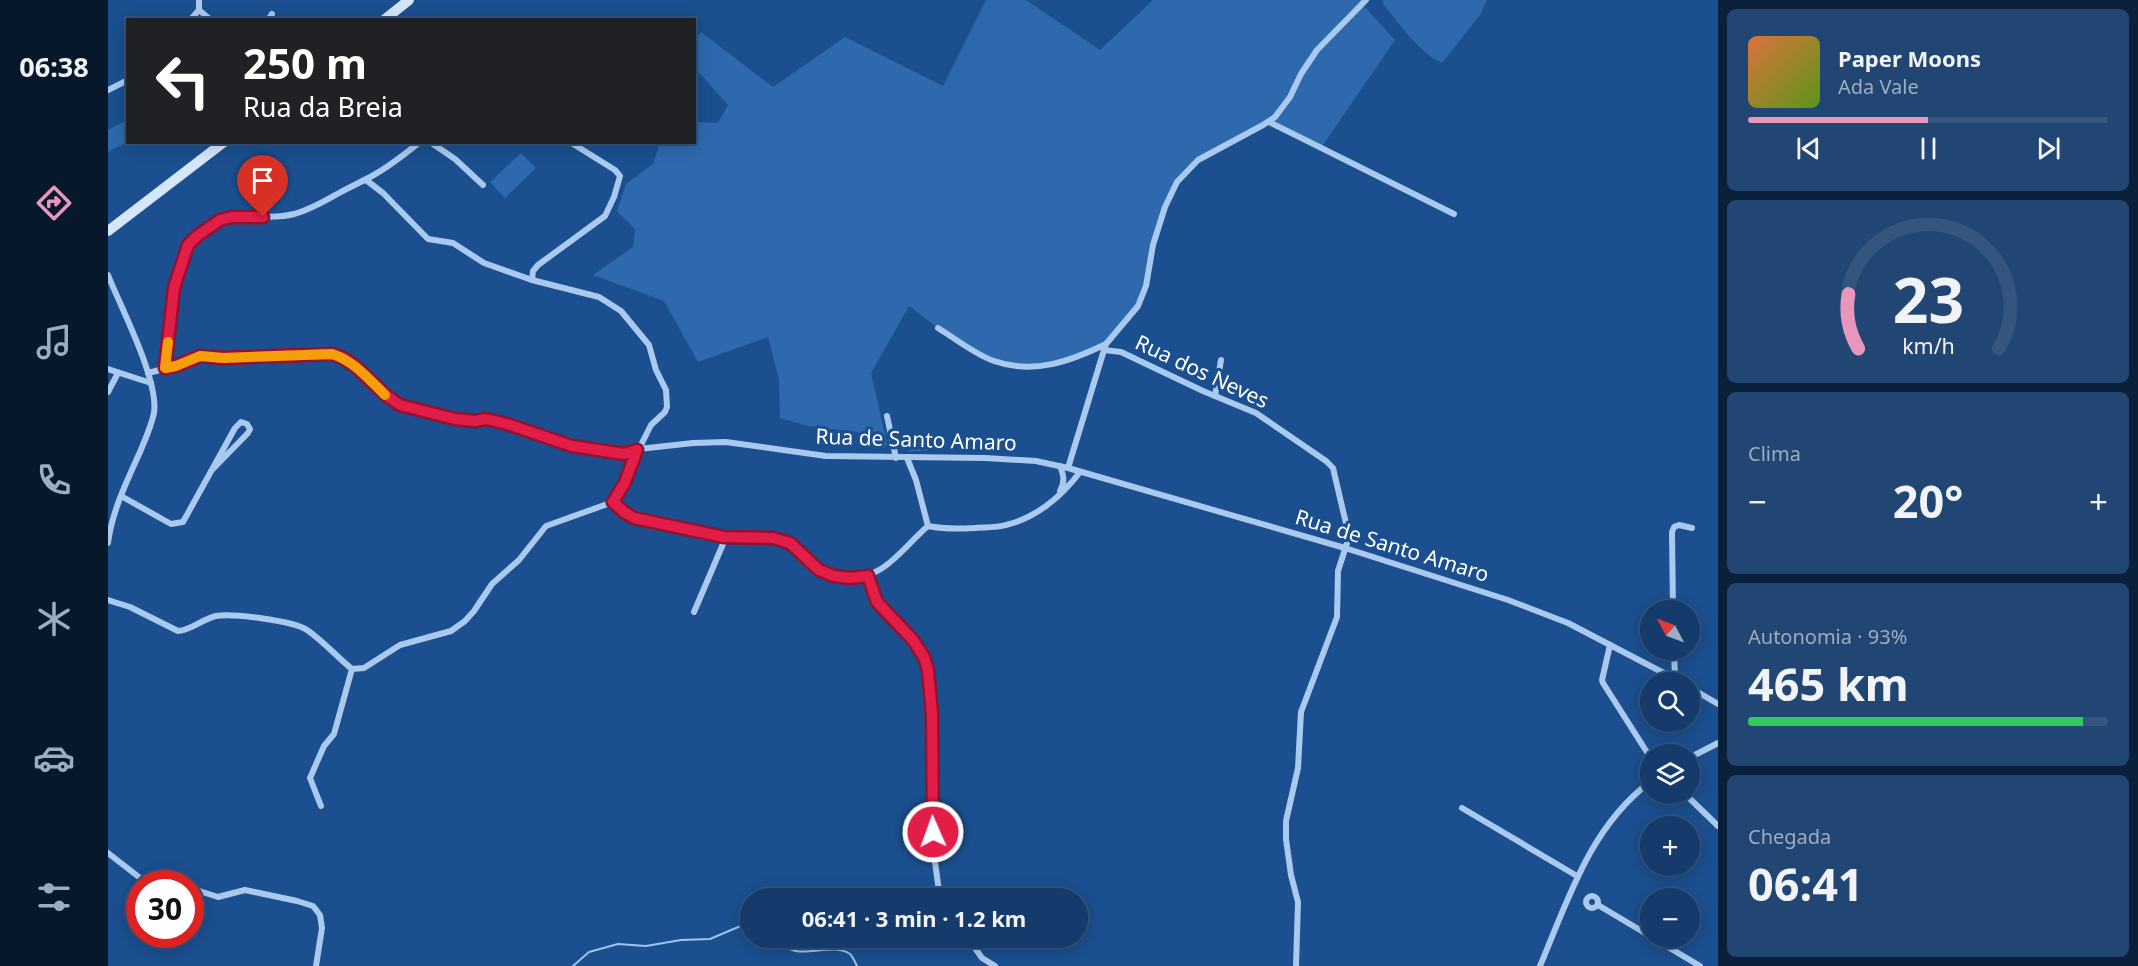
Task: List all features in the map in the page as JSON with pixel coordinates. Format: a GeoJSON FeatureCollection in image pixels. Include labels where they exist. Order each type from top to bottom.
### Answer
{"type":"FeatureCollection","features":[{"type":"Feature","properties":{"kind":"main road"},"geometry":{"type":"LineString","coordinates":[[386,18],[409,0]]}},
{"type":"Feature","properties":{"kind":"main road"},"geometry":{"type":"LineString","coordinates":[[108,231],[221,144]]}},
{"type":"Feature","properties":{"kind":"street"},"geometry":{"type":"LineString","coordinates":[[192,18],[199,10],[199,0]]}},
{"type":"Feature","properties":{"kind":"street"},"geometry":{"type":"LineString","coordinates":[[1068,468],[1105,347],[1138,306],[1146,286],[1156,235],[1165,207],[1177,182],[1198,160],[1269,122],[1290,97],[1301,74],[1317,50],[1366,0]]}},
{"type":"Feature","properties":{"kind":"street"},"geometry":{"type":"LineString","coordinates":[[199,10],[209,18]]}},
{"type":"Feature","properties":{"kind":"street"},"geometry":{"type":"LineString","coordinates":[[108,90],[126,81]]}},
{"type":"Feature","properties":{"kind":"street"},"geometry":{"type":"LineString","coordinates":[[1269,122],[1454,214]]}},
{"type":"Feature","properties":{"kind":"street"},"geometry":{"type":"LineString","coordinates":[[165,368],[174,288],[186,252],[197,236],[220,220],[232,217],[292,215],[313,208],[366,180],[417,144]]}},
{"type":"Feature","properties":{"kind":"street"},"geometry":{"type":"LineString","coordinates":[[433,144],[483,185]]}},
{"type":"Feature","properties":{"kind":"street"},"geometry":{"type":"LineString","coordinates":[[532,280],[533,271],[538,266],[605,216],[614,197],[620,176],[615,170],[573,144]]}},
{"type":"Feature","properties":{"kind":"street"},"geometry":{"type":"LineString","coordinates":[[108,600],[130,607],[178,631],[186,630],[214,616],[226,615],[294,624],[307,630],[352,669],[364,668],[400,645],[451,631],[474,611],[492,584],[519,560],[546,526],[613,502],[625,482],[651,425],[665,412],[667,407],[666,390],[656,370],[649,345],[612,303],[599,297],[532,280],[484,263],[453,243],[428,240],[383,193],[366,180]]}},
{"type":"Feature","properties":{"kind":"street"},"geometry":{"type":"LineString","coordinates":[[108,275],[153,390],[153,415],[114,512],[108,543]]}},
{"type":"Feature","properties":{"kind":"street"},"geometry":{"type":"LineString","coordinates":[[938,328],[994,361],[1020,367],[1045,366],[1071,360],[1105,347]]}},
{"type":"Feature","properties":{"kind":"street","name":"Rua dos Neves"},"geometry":{"type":"LineString","coordinates":[[1105,347],[1121,352],[1256,413],[1333,468],[1348,532],[1346,548],[1338,571],[1337,617],[1301,712],[1298,768],[1286,821],[1291,875],[1298,902],[1296,966]]}},
{"type":"Feature","properties":{"kind":"street","name":"Rua de Santo Amaro"},"geometry":{"type":"LineString","coordinates":[[148,374],[200,356],[223,358],[332,354],[355,366],[400,405],[455,419],[475,421],[486,419],[572,446],[624,454],[693,442],[726,442],[826,456],[1036,461],[1068,468],[1346,548],[1508,600],[1568,623],[1661,672]]}},
{"type":"Feature","properties":{"kind":"street"},"geometry":{"type":"LineString","coordinates":[[1215,396],[1221,360]]}},
{"type":"Feature","properties":{"kind":"street"},"geometry":{"type":"LineString","coordinates":[[108,369],[151,383]]}},
{"type":"Feature","properties":{"kind":"street"},"geometry":{"type":"LineString","coordinates":[[108,392],[118,373]]}},
{"type":"Feature","properties":{"kind":"street"},"geometry":{"type":"LineString","coordinates":[[887,416],[896,458]]}},
{"type":"Feature","properties":{"kind":"street"},"geometry":{"type":"LineString","coordinates":[[121,496],[171,524],[183,522],[189,512],[211,471],[235,428],[241,422],[247,424],[250,429],[248,433],[211,471]]}},
{"type":"Feature","properties":{"kind":"street"},"geometry":{"type":"LineString","coordinates":[[907,458],[919,490],[927,526]]}},
{"type":"Feature","properties":{"kind":"street"},"geometry":{"type":"LineString","coordinates":[[1055,498],[1064,483],[1064,475],[1060,466]]}},
{"type":"Feature","properties":{"kind":"street"},"geometry":{"type":"LineString","coordinates":[[927,526],[943,529],[1004,526],[1037,513],[1073,482],[1080,472]]}},
{"type":"Feature","properties":{"kind":"street"},"geometry":{"type":"LineString","coordinates":[[613,502],[634,518],[726,537],[773,538],[790,543],[819,570],[834,576],[850,578],[868,576],[885,568],[927,526]]}},
{"type":"Feature","properties":{"kind":"street"},"geometry":{"type":"LineString","coordinates":[[1674,600],[1672,532],[1679,525],[1692,528]]}},
{"type":"Feature","properties":{"kind":"street"},"geometry":{"type":"LineString","coordinates":[[694,612],[726,537]]}},
{"type":"Feature","properties":{"kind":"street"},"geometry":{"type":"LineString","coordinates":[[868,576],[877,602],[913,640],[924,657],[928,670],[932,724],[933,848],[939,888]]}},
{"type":"Feature","properties":{"kind":"street"},"geometry":{"type":"LineString","coordinates":[[1610,645],[1602,683],[1642,744]]}},
{"type":"Feature","properties":{"kind":"street"},"geometry":{"type":"LineString","coordinates":[[321,806],[310,778],[324,747],[338,724],[352,669]]}},
{"type":"Feature","properties":{"kind":"street"},"geometry":{"type":"LineString","coordinates":[[1700,693],[1718,704]]}},
{"type":"Feature","properties":{"kind":"street"},"geometry":{"type":"LineString","coordinates":[[1700,752],[1718,743]]}},
{"type":"Feature","properties":{"kind":"street"},"geometry":{"type":"LineString","coordinates":[[1540,966],[1578,876],[1608,825],[1640,791]]}},
{"type":"Feature","properties":{"kind":"street"},"geometry":{"type":"LineString","coordinates":[[1695,804],[1718,826]]}},
{"type":"Feature","properties":{"kind":"street"},"geometry":{"type":"LineString","coordinates":[[1462,808],[1578,876]]}},
{"type":"Feature","properties":{"kind":"street"},"geometry":{"type":"LineString","coordinates":[[108,853],[130,870]]}},
{"type":"Feature","properties":{"kind":"street"},"geometry":{"type":"LineString","coordinates":[[204,892],[218,897],[245,890],[313,906],[320,915],[322,928],[316,966]]}},
{"type":"Feature","properties":{"kind":"street"},"geometry":{"type":"LineString","coordinates":[[1598,905],[1640,930]]}},
{"type":"Feature","properties":{"kind":"street"},"geometry":{"type":"LineString","coordinates":[[975,948],[982,958],[995,966]]}},
{"type":"Feature","properties":{"kind":"street"},"geometry":{"type":"LineString","coordinates":[[1670,948],[1700,966]]}},
{"type":"Feature","properties":{"kind":"shaded area"},"geometry":{"type":"Polygon","coordinates":[[[986,0],[1026,0],[1100,50],[1153,0],[1366,0],[1362,4],[1395,40],[1321,148],[1268,122],[1187,169],[1165,207],[1146,286],[1138,306],[1106,344],[1045,366],[994,361],[938,328],[909,306],[871,373],[887,444],[884,448],[871,446],[857,432],[808,426],[780,418],[779,380],[768,337],[698,362],[664,301],[593,275],[633,247],[635,229],[617,211],[626,184],[653,164],[660,144],[696,144],[696,122],[718,123],[728,105],[696,69],[696,39],[701,32],[773,87],[845,37],[943,86],[986,0]]]}},
{"type":"Feature","properties":{"kind":"shaded area"},"geometry":{"type":"Polygon","coordinates":[[[1383,0],[1487,0],[1480,15],[1442,63],[1417,45],[1383,4],[1383,0]]]}},
{"type":"Feature","properties":{"kind":"shaded area"},"geometry":{"type":"Polygon","coordinates":[[[126,121],[126,143],[108,152],[108,130],[126,121]]]}},
{"type":"Feature","properties":{"kind":"shaded area"},"geometry":{"type":"Polygon","coordinates":[[[521,153],[536,168],[505,198],[490,182],[521,153]]]}},
{"type":"Feature","properties":{"kind":"shaded area"},"geometry":{"type":"Polygon","coordinates":[[[942,434],[943,449],[909,452],[908,437],[942,434]]]}},
{"type":"Feature","properties":{"kind":"waterway"},"geometry":{"type":"LineString","coordinates":[[573,966],[589,952],[618,944],[646,946],[681,940],[710,939],[740,926]]}},
{"type":"Feature","properties":{"kind":"waterway"},"geometry":{"type":"LineString","coordinates":[[789,948],[802,952],[842,950],[850,954],[857,966]]}},
{"type":"Feature","properties":{"kind":"slow traffic"},"geometry":{"type":"LineString","coordinates":[[168,342],[165,368],[200,356],[223,358],[332,354],[355,366],[385,395]]}},
{"type":"Feature","properties":{"kind":"route"},"geometry":{"type":"LineString","coordinates":[[263,217],[232,217],[220,220],[208,227],[188,245],[174,288],[165,368],[200,356],[223,358],[332,354],[355,366],[400,405],[455,419],[475,421],[486,419],[507,424],[572,446],[624,454],[637,450],[620,494],[613,502],[615,506],[634,518],[724,537],[773,538],[790,543],[819,570],[834,576],[850,578],[868,576],[877,602],[913,640],[924,657],[928,670],[932,714],[933,832]]}}]}
